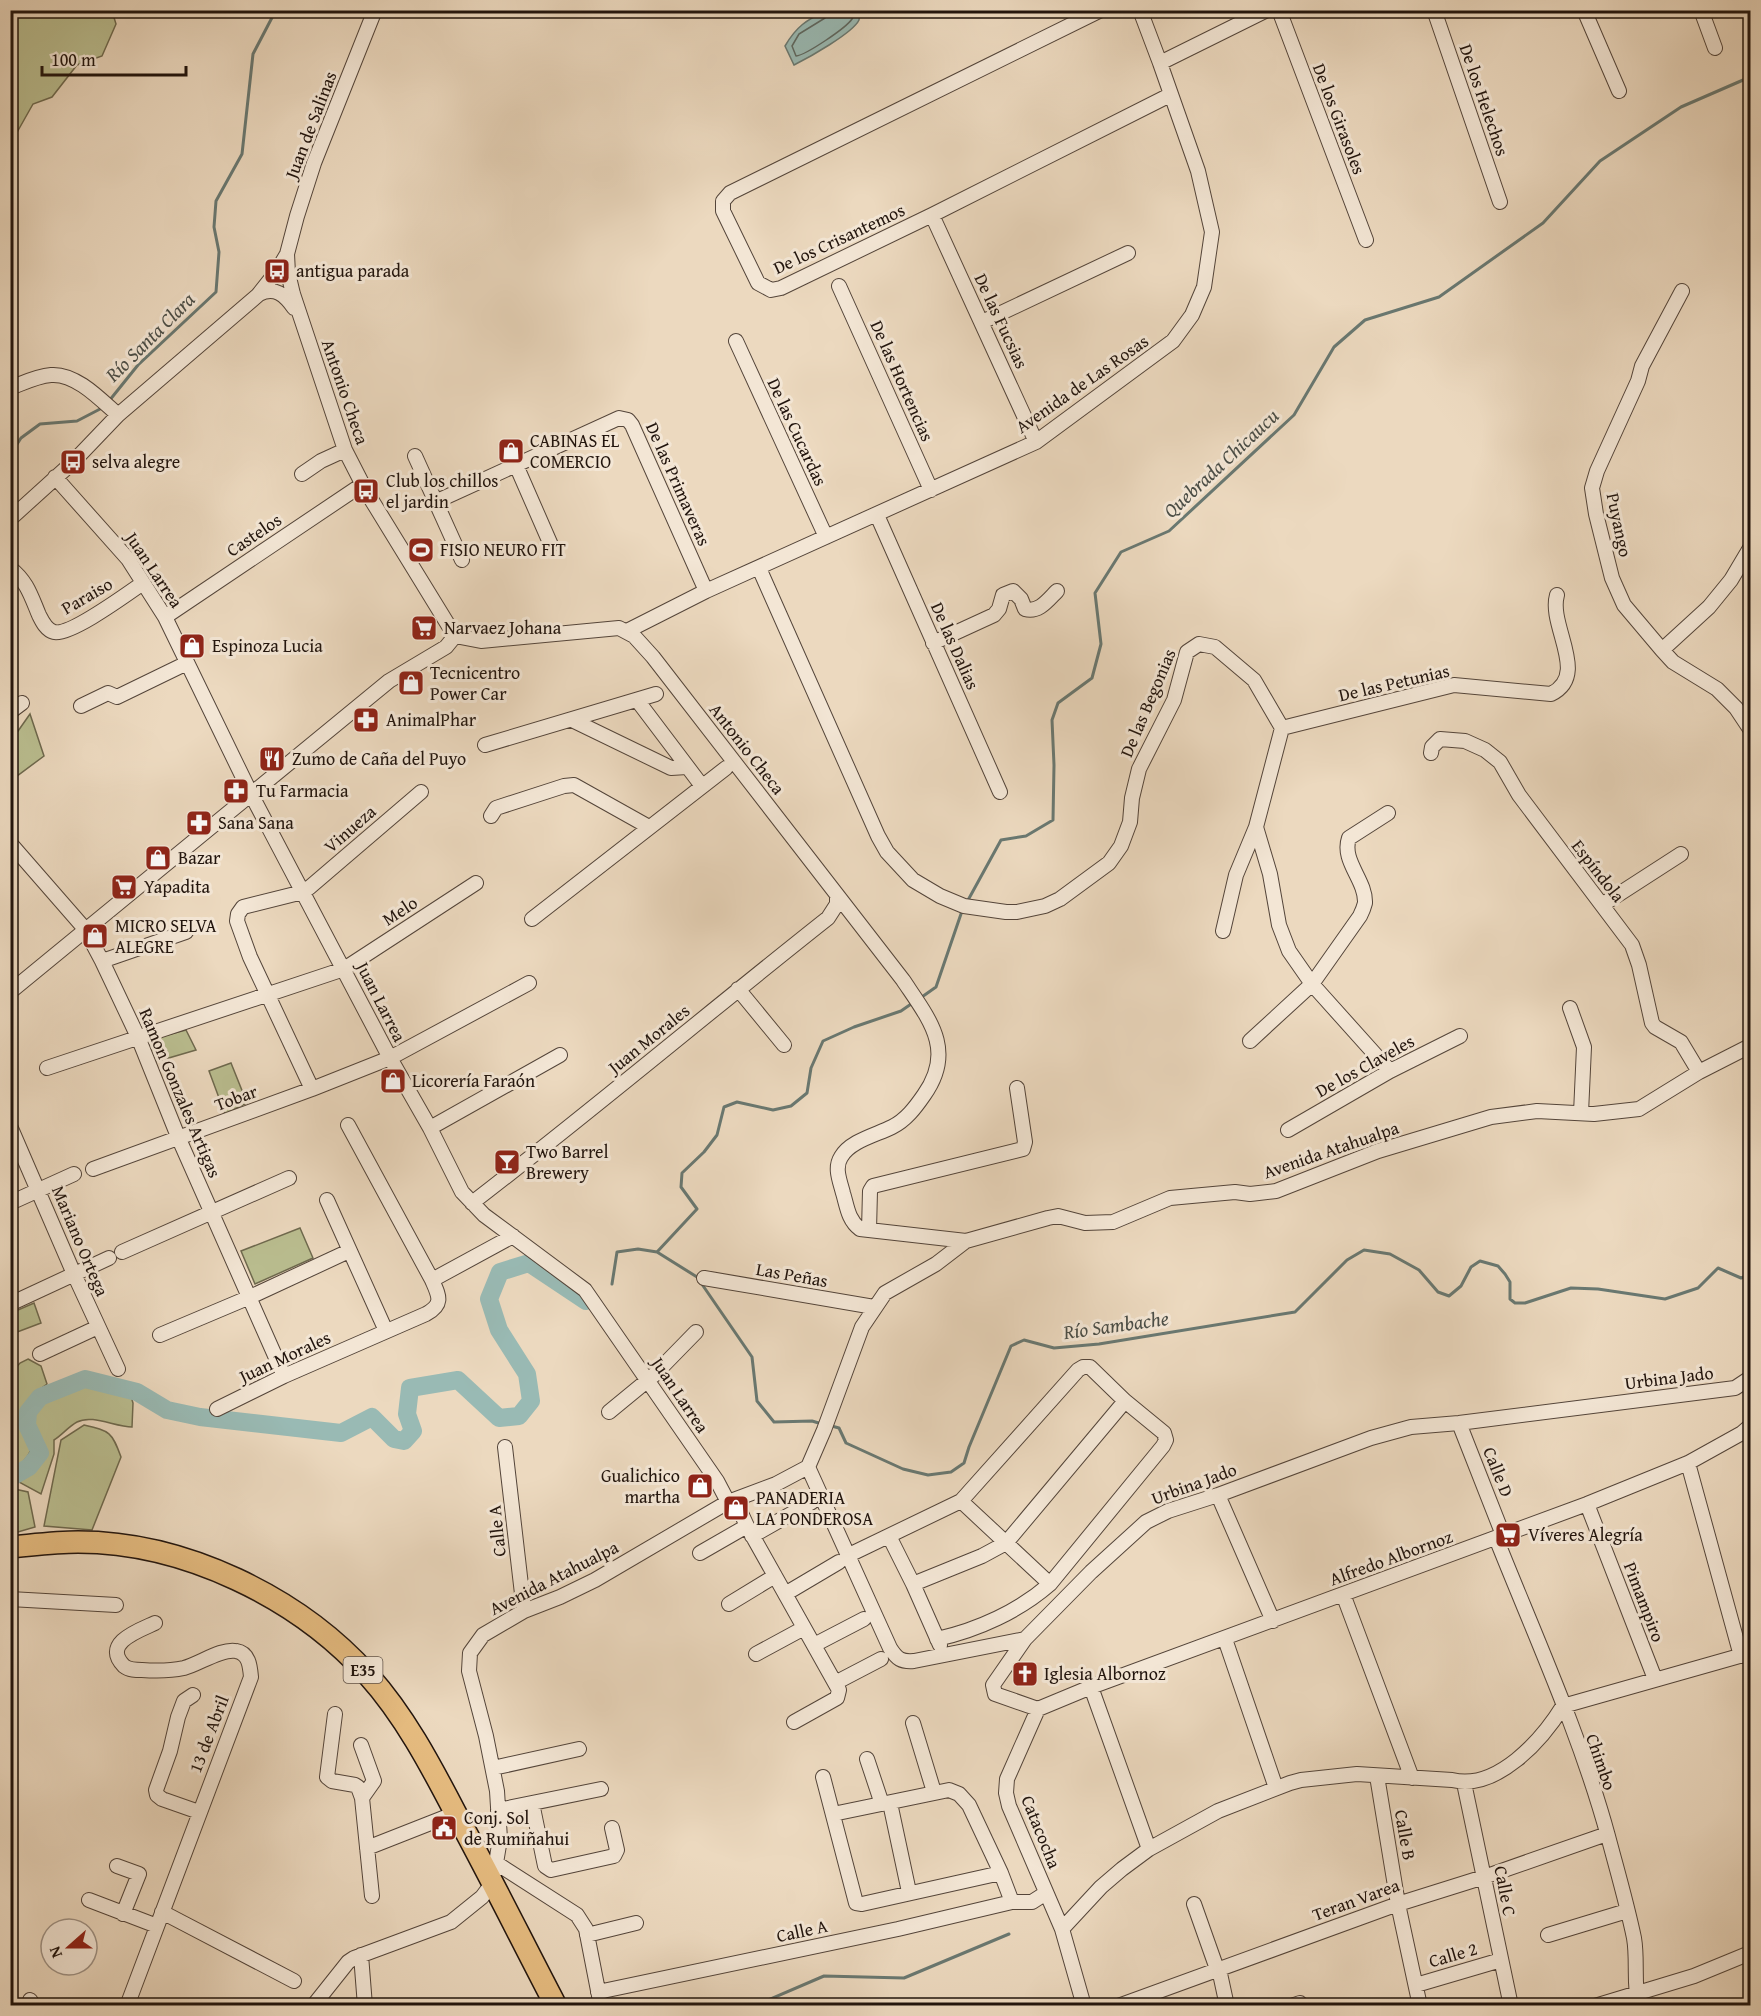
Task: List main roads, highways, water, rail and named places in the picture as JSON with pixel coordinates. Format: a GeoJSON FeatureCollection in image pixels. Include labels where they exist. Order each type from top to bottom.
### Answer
{"type":"FeatureCollection","features":[{"type":"Feature","properties":{"kind":"highway","name":"E35"},"geometry":{"type":"LineString","coordinates":[[10,1547],[79,1542],[143,1550],[200,1564],[260,1590],[316,1627],[344,1650],[369,1676],[405,1724],[456,1813],[493,1871],[556,2006]]}},
{"type":"Feature","properties":{"kind":"water"},"geometry":{"type":"Polygon","coordinates":[[[826,11],[860,11],[859,20],[848,32],[794,65],[785,46],[802,25],[826,11]]]}},
{"type":"Feature","properties":{"kind":"waterway","name":"Río Santa Clara"},"geometry":{"type":"LineString","coordinates":[[109,401],[138,365],[216,292],[219,252],[214,227],[216,201],[242,154],[253,54],[276,10]]}},
{"type":"Feature","properties":{"kind":"waterway","name":"Quebrada Chicaucu"},"geometry":{"type":"LineString","coordinates":[[967,902],[1001,840],[1026,836],[1053,820],[1052,720],[1058,703],[1092,678],[1101,644],[1095,593],[1121,552],[1169,531],[1294,415],[1334,347],[1365,320],[1439,297],[1543,223],[1600,161],[1681,107],[1750,77]]}},
{"type":"Feature","properties":{"kind":"waterway","name":"Río Santa Clara"},"geometry":{"type":"LineString","coordinates":[[10,455],[21,438],[40,424],[77,421],[102,408]]}},
{"type":"Feature","properties":{"kind":"waterway","name":"Quebrada Chicaucu"},"geometry":{"type":"LineString","coordinates":[[919,999],[936,987],[962,911]]}},
{"type":"Feature","properties":{"kind":"waterway","name":"Quebrada Chicaucu"},"geometry":{"type":"LineString","coordinates":[[657,1252],[697,1209],[681,1187],[682,1173],[704,1152],[717,1135],[724,1107],[737,1102],[773,1110],[791,1106],[807,1093],[811,1068],[823,1041],[854,1027],[901,1011],[914,1002]]}},
{"type":"Feature","properties":{"kind":"waterway","name":"Río Sambache"},"geometry":{"type":"LineString","coordinates":[[612,1284],[617,1252],[638,1249],[657,1252],[697,1277],[752,1357],[757,1401],[774,1422],[812,1421],[822,1424]]}},
{"type":"Feature","properties":{"kind":"waterway","name":"Río Sambache"},"geometry":{"type":"LineString","coordinates":[[828,1425],[839,1428],[846,1443],[903,1469],[928,1475],[951,1472],[964,1463],[1011,1346],[1024,1340],[1054,1348],[1099,1344],[1295,1312],[1347,1260],[1364,1250],[1390,1254],[1419,1270],[1438,1292],[1449,1296],[1461,1286],[1471,1267],[1480,1261],[1498,1266],[1510,1282],[1510,1299],[1515,1303],[1525,1303],[1571,1288],[1598,1289],[1665,1299],[1698,1288],[1718,1268],[1741,1278],[1749,1275],[1750,1271]]}},
{"type":"Feature","properties":{"kind":"waterway"},"geometry":{"type":"LineString","coordinates":[[10,1478],[29,1467],[40,1453],[27,1425],[28,1412],[40,1397],[85,1379],[137,1392],[167,1410],[200,1417],[341,1433],[372,1417],[394,1439],[404,1441],[413,1431],[407,1414],[410,1388],[458,1380],[499,1418],[519,1416],[531,1401],[527,1374],[499,1330],[489,1299],[500,1272],[529,1263],[586,1301]]}},
{"type":"Feature","properties":{"kind":"waterway"},"geometry":{"type":"LineString","coordinates":[[754,2006],[824,1976],[904,1978],[1009,1934]]}},
{"type":"Feature","properties":{"kind":"place","name":"antigua parada"},"geometry":{"type":"Point","coordinates":[277,271]}},
{"type":"Feature","properties":{"kind":"place","name":"CABINAS EL COMERCIO"},"geometry":{"type":"Point","coordinates":[511,451]}},
{"type":"Feature","properties":{"kind":"place","name":"selva alegre"},"geometry":{"type":"Point","coordinates":[73,462]}},
{"type":"Feature","properties":{"kind":"place","name":"Club los chillos el jardin"},"geometry":{"type":"Point","coordinates":[366,491]}},
{"type":"Feature","properties":{"kind":"place","name":"FISIO NEURO FIT"},"geometry":{"type":"Point","coordinates":[421,550]}},
{"type":"Feature","properties":{"kind":"place","name":"Narvaez Johana"},"geometry":{"type":"Point","coordinates":[424,628]}},
{"type":"Feature","properties":{"kind":"place","name":"Espinoza Lucia"},"geometry":{"type":"Point","coordinates":[192,646]}},
{"type":"Feature","properties":{"kind":"place","name":"Tecnicentro Power Car"},"geometry":{"type":"Point","coordinates":[411,683]}},
{"type":"Feature","properties":{"kind":"place","name":"AnimalPhar"},"geometry":{"type":"Point","coordinates":[366,720]}},
{"type":"Feature","properties":{"kind":"place","name":"Zumo de Caña del Puyo"},"geometry":{"type":"Point","coordinates":[272,759]}},
{"type":"Feature","properties":{"kind":"place","name":"Tu Farmacia"},"geometry":{"type":"Point","coordinates":[236,791]}},
{"type":"Feature","properties":{"kind":"place","name":"Sana Sana"},"geometry":{"type":"Point","coordinates":[199,823]}},
{"type":"Feature","properties":{"kind":"place","name":"Bazar"},"geometry":{"type":"Point","coordinates":[158,858]}},
{"type":"Feature","properties":{"kind":"place","name":"Yapadita"},"geometry":{"type":"Point","coordinates":[124,887]}},
{"type":"Feature","properties":{"kind":"place","name":"MICRO SELVA ALEGRE"},"geometry":{"type":"Point","coordinates":[95,936]}},
{"type":"Feature","properties":{"kind":"place","name":"Licorería Faraón"},"geometry":{"type":"Point","coordinates":[393,1081]}},
{"type":"Feature","properties":{"kind":"place","name":"Two Barrel Brewery"},"geometry":{"type":"Point","coordinates":[507,1162]}},
{"type":"Feature","properties":{"kind":"place","name":"Gualichico martha"},"geometry":{"type":"Point","coordinates":[700,1486]}},
{"type":"Feature","properties":{"kind":"place","name":"PANADERIA LA PONDEROSA"},"geometry":{"type":"Point","coordinates":[736,1508]}},
{"type":"Feature","properties":{"kind":"place","name":"Víveres Alegría"},"geometry":{"type":"Point","coordinates":[1508,1535]}},
{"type":"Feature","properties":{"kind":"place","name":"Iglesia Albornoz"},"geometry":{"type":"Point","coordinates":[1025,1674]}},
{"type":"Feature","properties":{"kind":"place","name":"Conj. Sol de Rumiñahui"},"geometry":{"type":"Point","coordinates":[444,1828]}}]}
